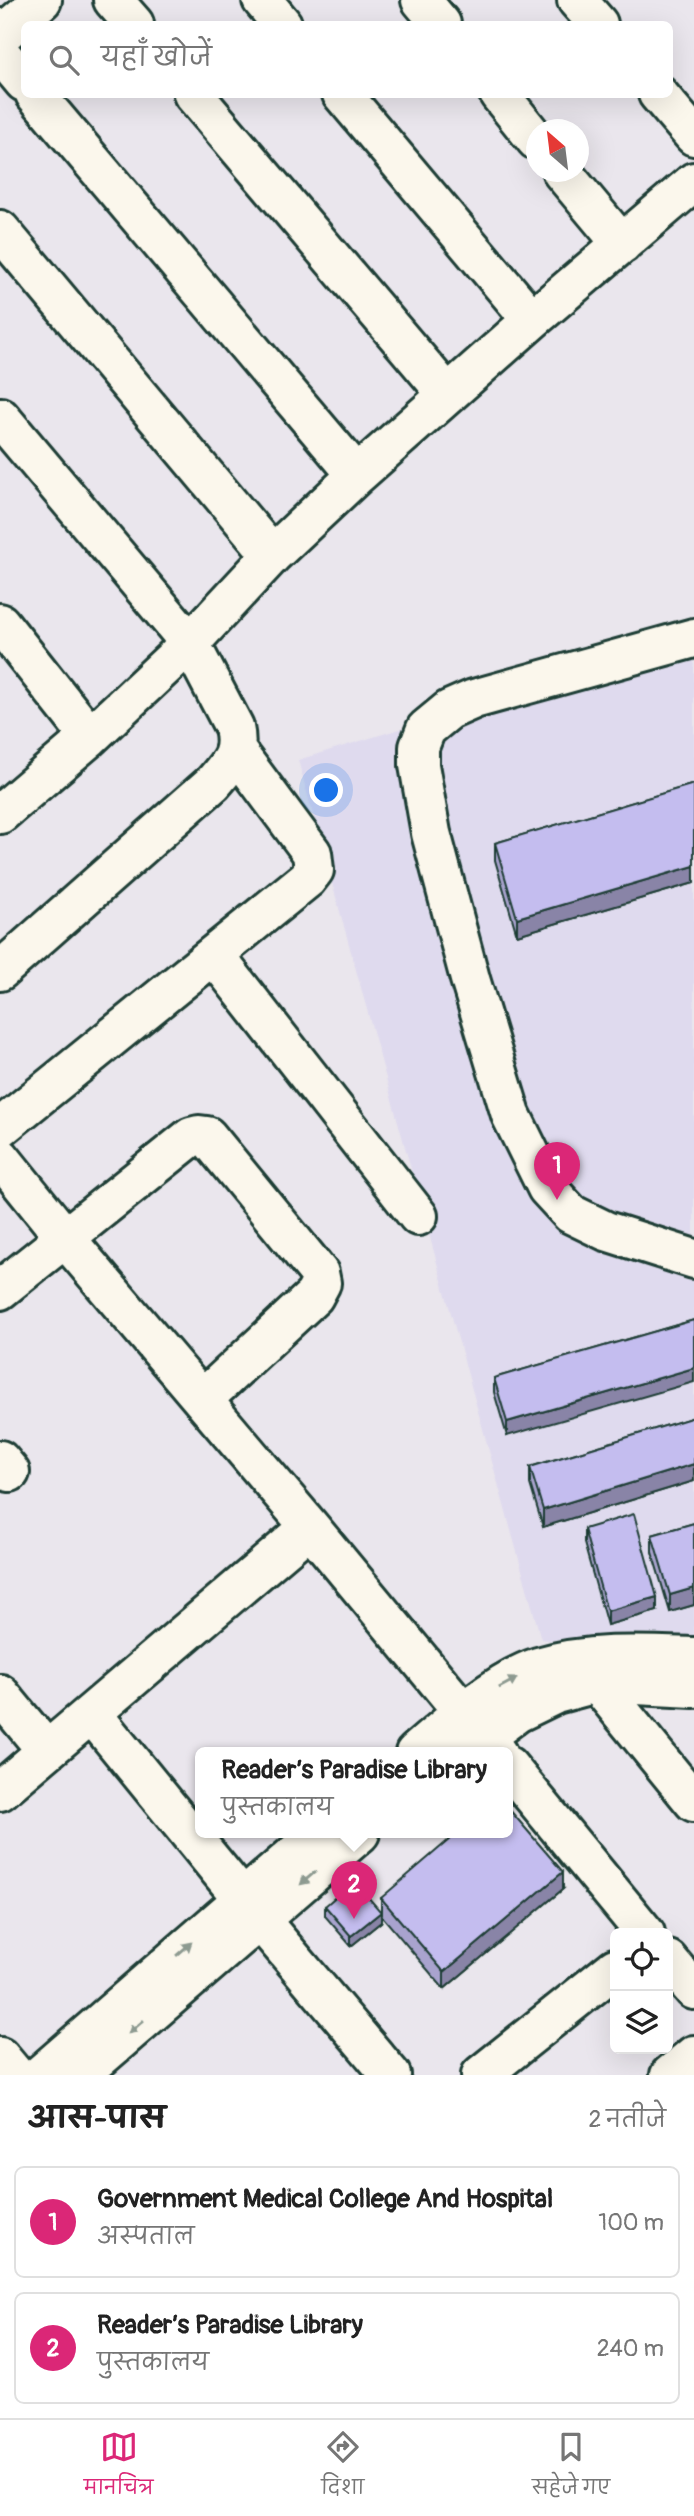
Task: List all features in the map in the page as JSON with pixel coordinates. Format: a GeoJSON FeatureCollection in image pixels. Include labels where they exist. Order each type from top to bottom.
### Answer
{"type":"FeatureCollection","features":[{"type":"Feature","properties":{"kind":"street"},"geometry":{"type":"LineString","coordinates":[[0,36],[42,0]]}},
{"type":"Feature","properties":{"kind":"street"},"geometry":{"type":"LineString","coordinates":[[113,0],[131,21]]}},
{"type":"Feature","properties":{"kind":"street"},"geometry":{"type":"LineString","coordinates":[[261,0],[279,21]]}},
{"type":"Feature","properties":{"kind":"street"},"geometry":{"type":"LineString","coordinates":[[421,0],[438,21]]}},
{"type":"Feature","properties":{"kind":"street"},"geometry":{"type":"LineString","coordinates":[[577,0],[595,21]]}},
{"type":"Feature","properties":{"kind":"street"},"geometry":{"type":"LineString","coordinates":[[0,53],[21,78]]}},
{"type":"Feature","properties":{"kind":"street"},"geometry":{"type":"LineString","coordinates":[[38,98],[357,475]]}},
{"type":"Feature","properties":{"kind":"street"},"geometry":{"type":"LineString","coordinates":[[196,98],[446,394]]}},
{"type":"Feature","properties":{"kind":"street"},"geometry":{"type":"LineString","coordinates":[[345,98],[533,320]]}},
{"type":"Feature","properties":{"kind":"street"},"geometry":{"type":"LineString","coordinates":[[502,98],[526,127]]}},
{"type":"Feature","properties":{"kind":"street"},"geometry":{"type":"LineString","coordinates":[[661,98],[694,136]]}},
{"type":"Feature","properties":{"kind":"street"},"geometry":{"type":"LineString","coordinates":[[570,182],[622,244]]}},
{"type":"Feature","properties":{"kind":"street"},"geometry":{"type":"LineString","coordinates":[[0,814],[90,737],[190,643],[272,555],[446,394],[694,183]]}},
{"type":"Feature","properties":{"kind":"street"},"geometry":{"type":"LineString","coordinates":[[0,230],[272,555]]}},
{"type":"Feature","properties":{"kind":"street"},"geometry":{"type":"LineString","coordinates":[[0,417],[190,643],[234,727],[237,752],[312,853],[315,862],[314,870],[307,879],[0,1128]]}},
{"type":"Feature","properties":{"kind":"street"},"geometry":{"type":"LineString","coordinates":[[0,623],[90,737]]}},
{"type":"Feature","properties":{"kind":"street"},"geometry":{"type":"LineString","coordinates":[[694,638],[474,699],[449,710],[426,729],[419,747],[419,765],[431,834],[493,1058],[511,1115],[547,1188],[572,1214],[606,1231],[694,1259]]}},
{"type":"Feature","properties":{"kind":"street"},"geometry":{"type":"LineString","coordinates":[[0,971],[213,783],[237,752]]}},
{"type":"Feature","properties":{"kind":"street"},"geometry":{"type":"LineString","coordinates":[[214,954],[418,1216]]}},
{"type":"Feature","properties":{"kind":"street"},"geometry":{"type":"LineString","coordinates":[[0,1290],[191,1137],[207,1136],[319,1273],[321,1283],[314,1296],[203,1399]]}},
{"type":"Feature","properties":{"kind":"street"},"geometry":{"type":"LineString","coordinates":[[0,1157],[310,1527],[477,1739]]}},
{"type":"Feature","properties":{"kind":"street"},"geometry":{"type":"LineString","coordinates":[[0,1791],[310,1527]]}},
{"type":"Feature","properties":{"kind":"street"},"geometry":{"type":"LineString","coordinates":[[477,1739],[503,1686],[536,1668],[572,1660],[626,1655],[694,1657]]}},
{"type":"Feature","properties":{"kind":"street"},"geometry":{"type":"LineString","coordinates":[[597,1683],[694,1802]]}},
{"type":"Feature","properties":{"kind":"street"},"geometry":{"type":"LineString","coordinates":[[442,1747],[477,1739],[517,1713],[556,1694],[597,1683],[694,1688]]}},
{"type":"Feature","properties":{"kind":"street"},"geometry":{"type":"LineString","coordinates":[[0,1694],[47,1751]]}},
{"type":"Feature","properties":{"kind":"street"},"geometry":{"type":"LineString","coordinates":[[92,1714],[391,2075]]}},
{"type":"Feature","properties":{"kind":"street"},"geometry":{"type":"LineString","coordinates":[[513,1772],[641,1928]]}},
{"type":"Feature","properties":{"kind":"street"},"geometry":{"type":"LineString","coordinates":[[80,2075],[251,1909],[315,1838]]}},
{"type":"Feature","properties":{"kind":"street"},"geometry":{"type":"LineString","coordinates":[[40,2075],[251,1909],[353,1838]]}},
{"type":"Feature","properties":{"kind":"street"},"geometry":{"type":"LineString","coordinates":[[673,1965],[694,1990]]}},
{"type":"Feature","properties":{"kind":"street"},"geometry":{"type":"LineString","coordinates":[[481,2075],[610,1972]]}},
{"type":"Feature","properties":{"kind":"street"},"geometry":{"type":"LineString","coordinates":[[670,2075],[694,2055]]}},
{"type":"Feature","properties":{"kind":"street"},"geometry":{"type":"LineString","coordinates":[[0,2057],[15,2075]]}},
{"type":"Feature","properties":{"kind":"shaded area"},"geometry":{"type":"Polygon","coordinates":[[[694,647],[694,1660],[541,1639],[298,760],[462,710],[694,647]]]}},
{"type":"Feature","properties":{"kind":"building"},"geometry":{"type":"Polygon","coordinates":[[[694,784],[694,866],[517,918],[495,843],[694,784]]]}},
{"type":"Feature","properties":{"kind":"building"},"geometry":{"type":"Polygon","coordinates":[[[694,1320],[694,1368],[507,1422],[494,1378],[694,1320]]]}},
{"type":"Feature","properties":{"kind":"building"},"geometry":{"type":"Polygon","coordinates":[[[694,1417],[694,1464],[543,1510],[530,1467],[694,1417]]]}},
{"type":"Feature","properties":{"kind":"building"},"geometry":{"type":"Polygon","coordinates":[[[634,1514],[657,1597],[607,1611],[584,1529],[634,1514]]]}},
{"type":"Feature","properties":{"kind":"building"},"geometry":{"type":"Polygon","coordinates":[[[694,1523],[694,1588],[670,1595],[652,1535],[694,1523]]]}},
{"type":"Feature","properties":{"kind":"building"},"geometry":{"type":"Polygon","coordinates":[[[513,1814],[563,1872],[444,1972],[381,1898],[451,1838],[513,1838],[513,1814]]]}},
{"type":"Feature","properties":{"kind":"building"},"geometry":{"type":"Polygon","coordinates":[[[354,1881],[381,1912],[351,1936],[325,1906],[354,1881]]]}},
{"type":"Feature","properties":{"kind":"place","name":"Government Medical College And Hospital"},"geometry":{"type":"Point","coordinates":[557,1200]}},
{"type":"Feature","properties":{"kind":"place","name":"Reader’s Paradise Library"},"geometry":{"type":"Point","coordinates":[354,1919]}}]}
